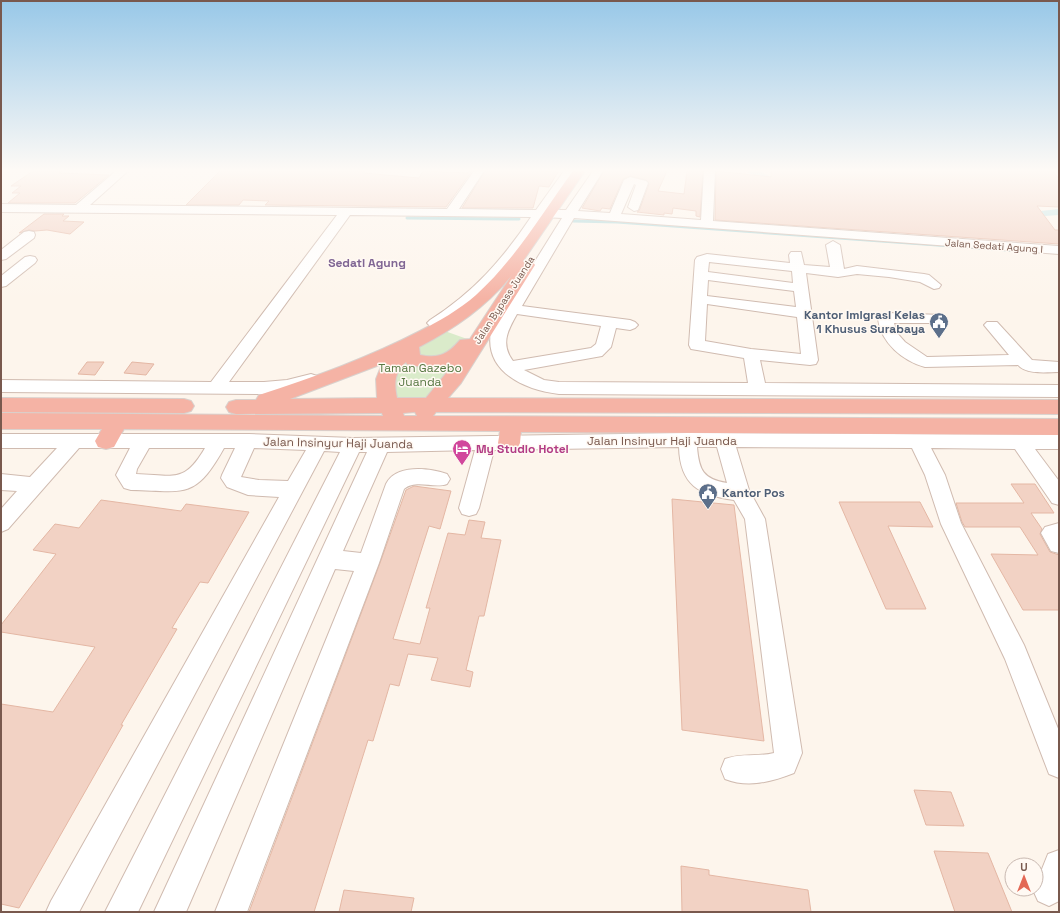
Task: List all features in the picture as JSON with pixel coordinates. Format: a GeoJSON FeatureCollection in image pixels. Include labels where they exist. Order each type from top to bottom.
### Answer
{"type":"FeatureCollection","features":[{"type":"Feature","properties":{"kind":"highway","name":"Jalan Bypass Juanda"},"geometry":{"type":"LineString","coordinates":[[554,214],[553,217],[454,378],[433,405],[399,417],[386,389],[386,376],[390,367],[415,344],[466,311],[486,295],[519,257],[553,217],[556,214]]}},
{"type":"Feature","properties":{"kind":"highway"},"geometry":{"type":"LineString","coordinates":[[415,344],[410,353],[414,360],[446,362],[457,357],[475,335],[487,325]]}},
{"type":"Feature","properties":{"kind":"highway","name":"Jalan Bypass Juanda"},"geometry":{"type":"LineString","coordinates":[[237,407],[264,400],[340,375],[415,344]]}},
{"type":"Feature","properties":{"kind":"highway","name":"Jalan Insinyur Haji Juanda"},"geometry":{"type":"LineString","coordinates":[[1,421],[118,422],[399,417],[433,405],[761,397],[1059,407]]}},
{"type":"Feature","properties":{"kind":"highway","name":"Jalan Insinyur Haji Juanda"},"geometry":{"type":"LineString","coordinates":[[1,405],[237,407],[399,417],[510,433],[722,433],[1059,427]]}},
{"type":"Feature","properties":{"kind":"highway"},"geometry":{"type":"LineString","coordinates":[[106,441],[118,422]]}},
{"type":"Feature","properties":{"kind":"street"},"geometry":{"type":"LineString","coordinates":[[216,387],[345,214]]}},
{"type":"Feature","properties":{"kind":"street","name":"Jalan Sedati Agung I"},"geometry":{"type":"LineString","coordinates":[[466,214],[553,217],[614,217],[1059,250]]}},
{"type":"Feature","properties":{"kind":"street"},"geometry":{"type":"LineString","coordinates":[[1,386],[264,388],[287,386],[354,364],[419,333],[452,314],[482,288],[510,258],[556,214]]}},
{"type":"Feature","properties":{"kind":"street"},"geometry":{"type":"LineString","coordinates":[[707,224],[708,214]]}},
{"type":"Feature","properties":{"kind":"street"},"geometry":{"type":"LineString","coordinates":[[553,217],[513,309],[499,332],[498,351],[509,367],[596,352],[603,348],[610,322]]}},
{"type":"Feature","properties":{"kind":"street"},"geometry":{"type":"LineString","coordinates":[[1,256],[29,235]]}},
{"type":"Feature","properties":{"kind":"street"},"geometry":{"type":"LineString","coordinates":[[833,245],[838,273]]}},
{"type":"Feature","properties":{"kind":"street"},"geometry":{"type":"LineString","coordinates":[[797,262],[810,360],[751,354],[697,345],[702,260],[707,258],[797,262],[838,273],[857,270],[924,278],[934,285]]}},
{"type":"Feature","properties":{"kind":"street"},"geometry":{"type":"LineString","coordinates":[[1,283],[30,260]]}},
{"type":"Feature","properties":{"kind":"street"},"geometry":{"type":"LineString","coordinates":[[701,275],[800,288]]}},
{"type":"Feature","properties":{"kind":"street"},"geometry":{"type":"LineString","coordinates":[[699,299],[804,313]]}},
{"type":"Feature","properties":{"kind":"street"},"geometry":{"type":"LineString","coordinates":[[513,309],[630,325]]}},
{"type":"Feature","properties":{"kind":"street"},"geometry":{"type":"LineString","coordinates":[[937,318],[886,319],[886,326],[899,346],[912,356],[925,362],[1021,360]]}},
{"type":"Feature","properties":{"kind":"street"},"geometry":{"type":"LineString","coordinates":[[992,325],[1021,360],[1030,366],[1059,367]]}},
{"type":"Feature","properties":{"kind":"street"},"geometry":{"type":"LineString","coordinates":[[751,354],[761,397]]}},
{"type":"Feature","properties":{"kind":"street"},"geometry":{"type":"LineString","coordinates":[[993,360],[1015,390]]}},
{"type":"Feature","properties":{"kind":"street"},"geometry":{"type":"LineString","coordinates":[[925,362],[943,390]]}},
{"type":"Feature","properties":{"kind":"street","name":"Jalan Insinyur Haji Juanda"},"geometry":{"type":"LineString","coordinates":[[509,367],[536,383],[550,388],[761,397],[943,390],[1059,390]]}},
{"type":"Feature","properties":{"kind":"street","name":"Jalan Insinyur Haji Juanda"},"geometry":{"type":"LineString","coordinates":[[1,441],[249,441],[353,445],[486,444],[510,433],[688,440],[722,433],[918,441],[1059,442]]}},
{"type":"Feature","properties":{"kind":"street"},"geometry":{"type":"LineString","coordinates":[[722,433],[740,492],[752,511],[755,520],[788,753],[784,763],[770,769],[734,769]]}},
{"type":"Feature","properties":{"kind":"street"},"geometry":{"type":"LineString","coordinates":[[688,440],[694,475],[700,481],[723,490],[740,492]]}},
{"type":"Feature","properties":{"kind":"street"},"geometry":{"type":"LineString","coordinates":[[1,523],[74,441]]}},
{"type":"Feature","properties":{"kind":"street"},"geometry":{"type":"LineString","coordinates":[[144,441],[128,468],[126,475],[131,482],[183,483],[189,481],[196,476],[219,441]]}},
{"type":"Feature","properties":{"kind":"street"},"geometry":{"type":"LineString","coordinates":[[249,441],[231,475],[234,484],[243,487],[293,489]]}},
{"type":"Feature","properties":{"kind":"street"},"geometry":{"type":"LineString","coordinates":[[918,441],[935,475],[951,524],[1015,654],[1059,764]]}},
{"type":"Feature","properties":{"kind":"street"},"geometry":{"type":"LineString","coordinates":[[1020,442],[1059,497]]}},
{"type":"Feature","properties":{"kind":"street"},"geometry":{"type":"LineString","coordinates":[[62,912],[319,443]]}},
{"type":"Feature","properties":{"kind":"street"},"geometry":{"type":"LineString","coordinates":[[469,508],[486,444]]}},
{"type":"Feature","properties":{"kind":"street"},"geometry":{"type":"LineString","coordinates":[[121,912],[353,445]]}},
{"type":"Feature","properties":{"kind":"street"},"geometry":{"type":"LineString","coordinates":[[170,912],[380,445]]}},
{"type":"Feature","properties":{"kind":"street"},"geometry":{"type":"LineString","coordinates":[[231,912],[368,563],[396,484],[404,478],[410,477],[440,479]]}},
{"type":"Feature","properties":{"kind":"street"},"geometry":{"type":"LineString","coordinates":[[1,482],[36,485]]}},
{"type":"Feature","properties":{"kind":"street"},"geometry":{"type":"LineString","coordinates":[[1059,532],[1052,533],[1059,544]]}},
{"type":"Feature","properties":{"kind":"street"},"geometry":{"type":"LineString","coordinates":[[328,560],[368,563]]}},
{"type":"Feature","properties":{"kind":"green space","name":"Taman Gazebo Juanda"},"geometry":{"type":"Polygon","coordinates":[[[442,330],[470,340],[443,384],[424,403],[394,403],[393,370],[405,357],[442,330]]]}},
{"type":"Feature","properties":{"kind":"building"},"geometry":{"type":"Polygon","coordinates":[[[44,214],[64,214],[62,216],[69,216],[63,221],[84,222],[70,234],[47,230],[29,230],[19,233],[44,214]]]}},
{"type":"Feature","properties":{"kind":"building"},"geometry":{"type":"Polygon","coordinates":[[[696,214],[700,214],[700,217],[696,216],[696,214]]]}},
{"type":"Feature","properties":{"kind":"building"},"geometry":{"type":"Polygon","coordinates":[[[715,214],[1043,214],[1055,230],[1059,230],[1059,244],[715,220],[715,214]]]}},
{"type":"Feature","properties":{"kind":"building"},"geometry":{"type":"Polygon","coordinates":[[[87,362],[104,362],[95,375],[78,374],[87,362]]]}},
{"type":"Feature","properties":{"kind":"building"},"geometry":{"type":"Polygon","coordinates":[[[132,362],[154,364],[146,375],[124,373],[132,362]]]}},
{"type":"Feature","properties":{"kind":"building"},"geometry":{"type":"Polygon","coordinates":[[[1011,484],[1035,484],[1054,513],[1031,513],[1042,529],[1040,534],[1050,552],[1059,555],[1059,610],[1023,610],[991,554],[1038,555],[1020,527],[965,527],[962,522],[956,503],[1024,503],[1011,484]]]}},
{"type":"Feature","properties":{"kind":"building"},"geometry":{"type":"Polygon","coordinates":[[[414,486],[451,491],[440,529],[429,526],[393,639],[420,644],[430,608],[426,608],[448,533],[465,535],[469,520],[485,522],[481,538],[501,540],[484,616],[479,616],[466,670],[473,672],[470,687],[431,680],[438,658],[408,654],[399,686],[390,684],[373,741],[368,740],[314,912],[249,912],[406,490],[414,486]]]}},
{"type":"Feature","properties":{"kind":"building"},"geometry":{"type":"Polygon","coordinates":[[[672,499],[734,505],[764,741],[682,730],[672,499]]]}},
{"type":"Feature","properties":{"kind":"building"},"geometry":{"type":"Polygon","coordinates":[[[101,500],[181,511],[186,504],[249,512],[208,583],[200,582],[172,628],[177,629],[121,725],[123,725],[19,908],[1,904],[1,704],[53,712],[95,647],[1,632],[1,625],[56,554],[33,550],[55,524],[79,528],[101,500]]]}},
{"type":"Feature","properties":{"kind":"building"},"geometry":{"type":"Polygon","coordinates":[[[839,502],[920,502],[933,527],[888,526],[926,609],[886,609],[839,502]]]}},
{"type":"Feature","properties":{"kind":"building"},"geometry":{"type":"Polygon","coordinates":[[[914,790],[951,792],[964,826],[926,825],[914,790]]]}},
{"type":"Feature","properties":{"kind":"building"},"geometry":{"type":"Polygon","coordinates":[[[934,851],[988,853],[1004,892],[1004,897],[1006,897],[1012,912],[955,912],[934,851]]]}},
{"type":"Feature","properties":{"kind":"building"},"geometry":{"type":"Polygon","coordinates":[[[681,866],[709,870],[709,875],[808,890],[811,912],[682,912],[681,866]]]}},
{"type":"Feature","properties":{"kind":"building"},"geometry":{"type":"Polygon","coordinates":[[[344,890],[414,898],[411,912],[339,912],[344,890]]]}},
{"type":"Feature","properties":{"kind":"waterway"},"geometry":{"type":"LineString","coordinates":[[1023,220],[1042,214]]}},
{"type":"Feature","properties":{"kind":"waterway"},"geometry":{"type":"LineString","coordinates":[[407,218],[519,219]]}},
{"type":"Feature","properties":{"kind":"waterway"},"geometry":{"type":"LineString","coordinates":[[573,221],[617,222],[1036,252]]}},
{"type":"Feature","properties":{"kind":"place","name":"Kantor Imigrasi Kelas 1 Khusus Surabaya"},"geometry":{"type":"Point","coordinates":[939,339]}},
{"type":"Feature","properties":{"kind":"place","name":"My Studio Hotel"},"geometry":{"type":"Point","coordinates":[462,466]}},
{"type":"Feature","properties":{"kind":"place","name":"Kantor Pos"},"geometry":{"type":"Point","coordinates":[708,510]}},
{"type":"Feature","properties":{"kind":"district","name":"Sedati Agung"},"geometry":{"type":"Point","coordinates":[367,263]}}]}
